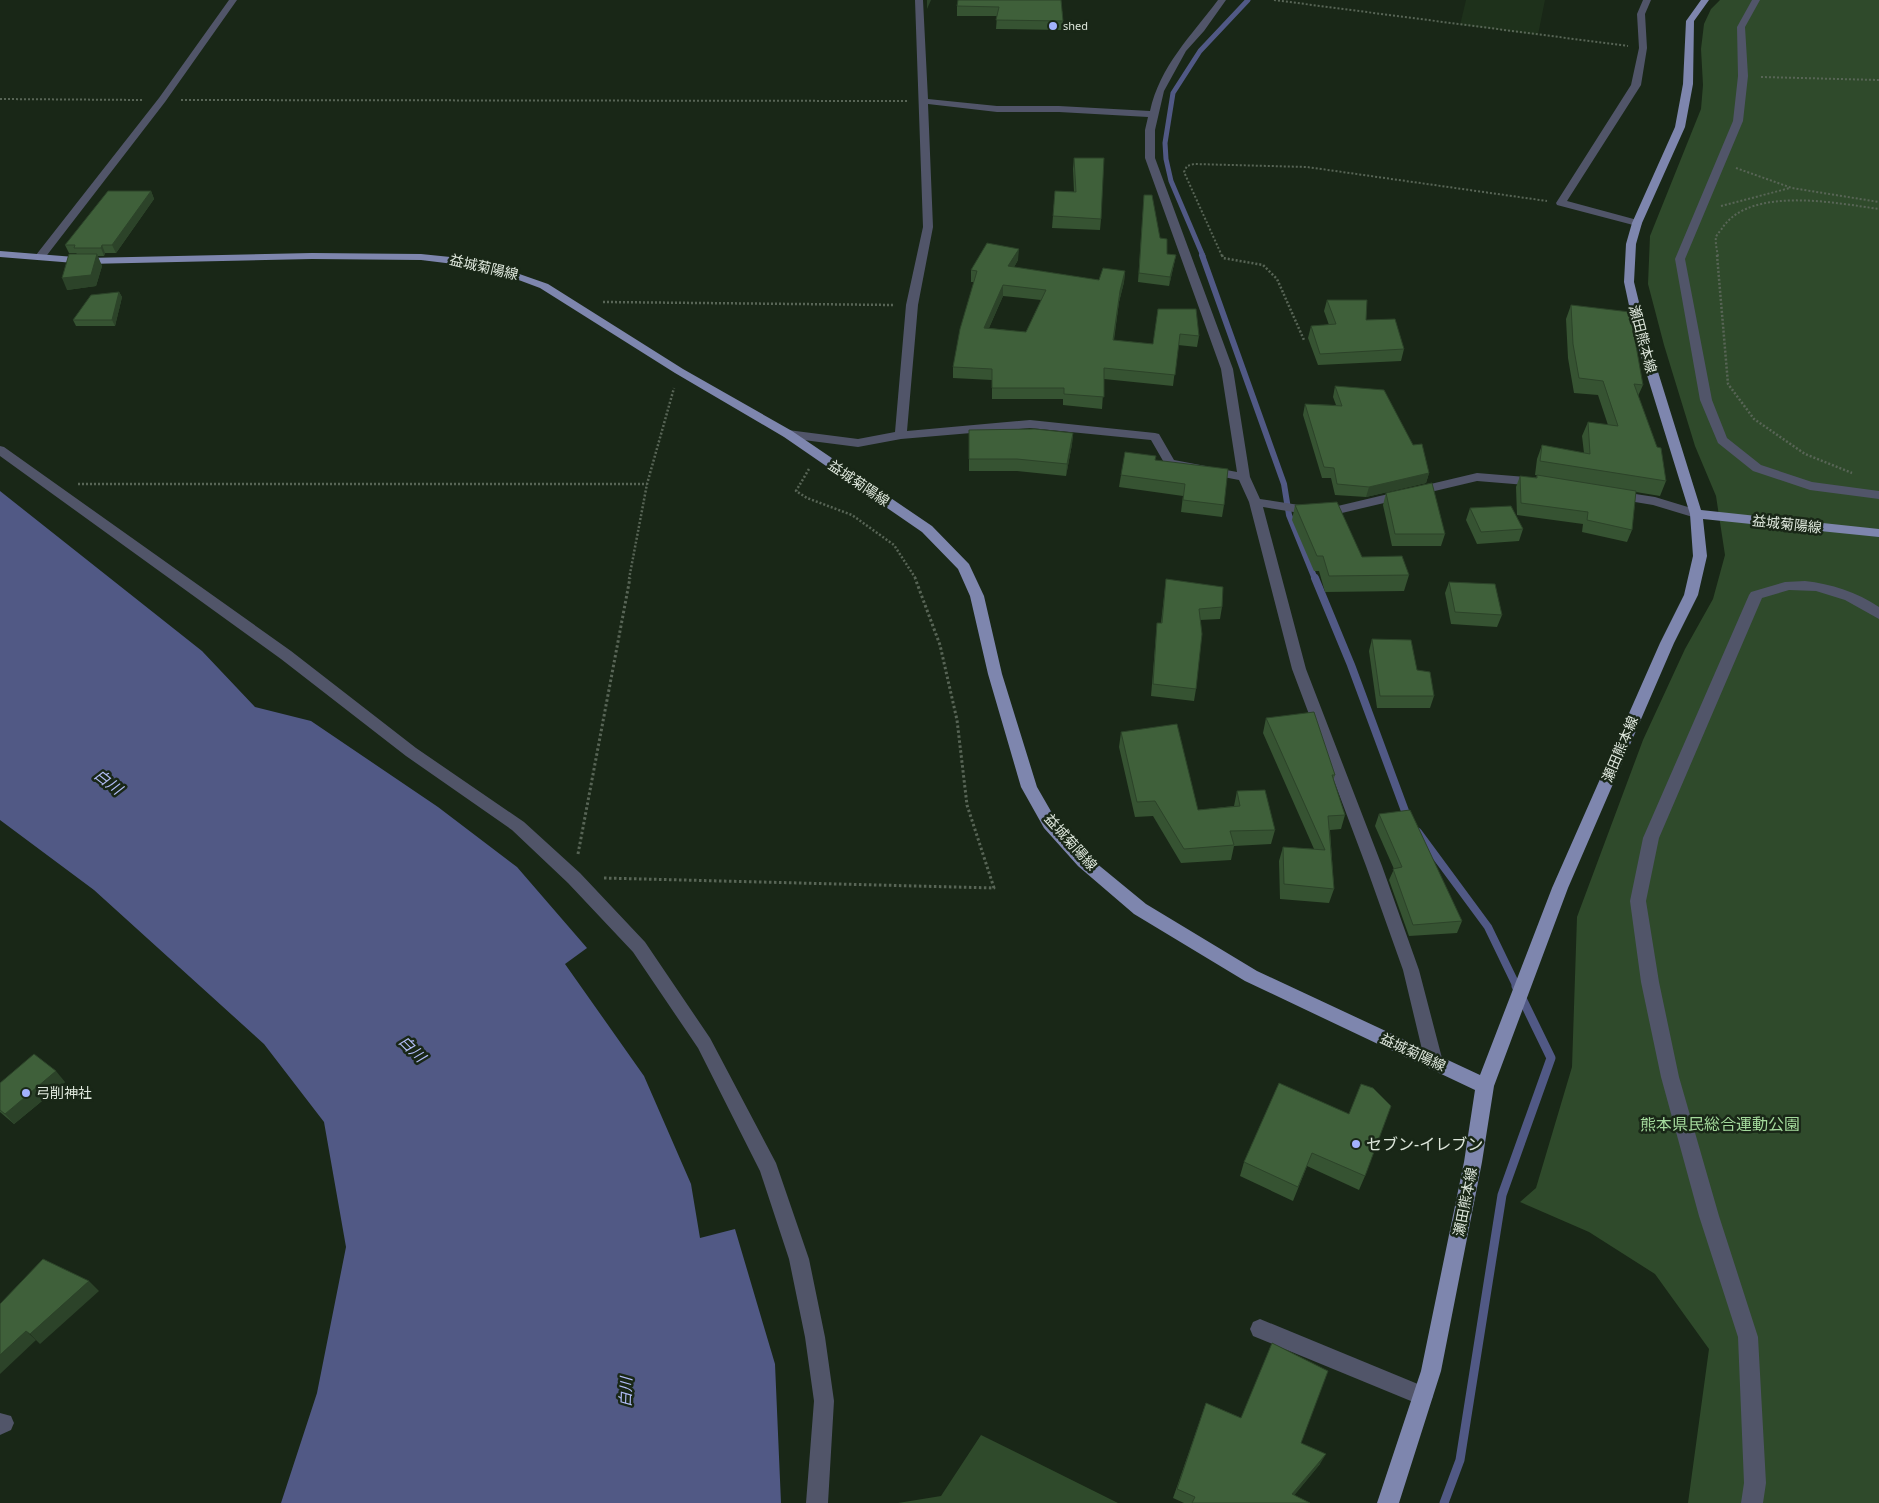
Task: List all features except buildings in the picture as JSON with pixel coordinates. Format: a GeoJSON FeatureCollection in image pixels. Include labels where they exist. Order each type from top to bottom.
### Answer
{"type":"FeatureCollection","features":[{"type":"Feature","properties":{"kind":"main road","name":"瀬田熊本線"},"geometry":{"type":"LineString","coordinates":[[1388,1503],[1423,1396],[1432,1362],[1472,1162],[1485,1086],[1560,888],[1635,714],[1691,595],[1700,556],[1696,514],[1643,343],[1629,282],[1631,244],[1637,223],[1680,127],[1688,84],[1690,21],[1705,0]]}},
{"type":"Feature","properties":{"kind":"main road","name":"益城菊陽線"},"geometry":{"type":"LineString","coordinates":[[0,254],[86,261],[300,255],[429,256],[463,260],[520,275],[572,302],[679,371],[788,434],[927,529],[964,567],[977,596],[995,674],[1029,787],[1050,824],[1084,862],[1140,909],[1251,976],[1485,1086]]}},
{"type":"Feature","properties":{"kind":"main road","name":"益城菊陽線"},"geometry":{"type":"LineString","coordinates":[[1696,514],[1879,533]]}},
{"type":"Feature","properties":{"kind":"street"},"geometry":{"type":"LineString","coordinates":[[40,257],[162,100],[233,0]]}},
{"type":"Feature","properties":{"kind":"street"},"geometry":{"type":"LineString","coordinates":[[901,435],[912,305],[928,227],[919,0]]}},
{"type":"Feature","properties":{"kind":"street"},"geometry":{"type":"LineString","coordinates":[[1222,0],[1201,29],[1182,50],[1159,91],[1150,130],[1150,158],[1226,369],[1244,477],[1255,502],[1299,669],[1374,866],[1411,970],[1434,1062]]}},
{"type":"Feature","properties":{"kind":"street"},"geometry":{"type":"LineString","coordinates":[[1637,223],[1561,203],[1636,85],[1643,48],[1641,14],[1647,0]]}},
{"type":"Feature","properties":{"kind":"street"},"geometry":{"type":"LineString","coordinates":[[1756,0],[1741,27],[1743,76],[1738,122],[1680,259],[1706,400],[1722,440],[1757,468],[1810,486],[1879,495]]}},
{"type":"Feature","properties":{"kind":"street"},"geometry":{"type":"LineString","coordinates":[[923,101],[998,109],[1059,109],[1154,114]]}},
{"type":"Feature","properties":{"kind":"street"},"geometry":{"type":"LineString","coordinates":[[788,434],[858,443],[901,435],[1030,424],[1155,437],[1170,463],[1244,477]]}},
{"type":"Feature","properties":{"kind":"street"},"geometry":{"type":"LineString","coordinates":[[0,450],[286,655],[412,752],[518,826],[574,878],[639,947],[704,1043],[769,1169],[799,1259],[815,1337],[824,1401],[817,1503]]}},
{"type":"Feature","properties":{"kind":"street"},"geometry":{"type":"LineString","coordinates":[[1255,502],[1325,512],[1477,477],[1548,483]]}},
{"type":"Feature","properties":{"kind":"street"},"geometry":{"type":"LineString","coordinates":[[1606,493],[1655,501],[1696,514]]}},
{"type":"Feature","properties":{"kind":"street"},"geometry":{"type":"LineString","coordinates":[[1752,1503],[1755,1483],[1748,1337],[1709,1216],[1670,1077],[1650,982],[1638,901],[1651,838],[1756,595],[1793,585],[1820,588],[1844,594],[1867,604],[1879,614]]}},
{"type":"Feature","properties":{"kind":"street"},"geometry":{"type":"LineString","coordinates":[[1260,1330],[1423,1396]]}},
{"type":"Feature","properties":{"kind":"path"},"geometry":{"type":"LineString","coordinates":[[1274,0],[1643,48]]}},
{"type":"Feature","properties":{"kind":"path"},"geometry":{"type":"LineString","coordinates":[[1743,76],[1879,80]]}},
{"type":"Feature","properties":{"kind":"path"},"geometry":{"type":"LineString","coordinates":[[0,99],[923,101]]}},
{"type":"Feature","properties":{"kind":"path"},"geometry":{"type":"LineString","coordinates":[[1721,163],[1792,188],[1879,202]]}},
{"type":"Feature","properties":{"kind":"path"},"geometry":{"type":"LineString","coordinates":[[1304,340],[1277,279],[1263,265],[1223,258],[1184,172],[1187,166],[1194,164],[1308,167],[1561,203]]}},
{"type":"Feature","properties":{"kind":"path"},"geometry":{"type":"LineString","coordinates":[[1701,211],[1792,188]]}},
{"type":"Feature","properties":{"kind":"path"},"geometry":{"type":"LineString","coordinates":[[1856,475],[1805,454],[1754,419],[1728,384],[1716,237],[1730,217],[1763,203],[1800,200],[1879,209]]}},
{"type":"Feature","properties":{"kind":"path"},"geometry":{"type":"LineString","coordinates":[[572,302],[912,305]]}},
{"type":"Feature","properties":{"kind":"path"},"geometry":{"type":"LineString","coordinates":[[679,371],[648,484],[574,878],[994,888],[967,805],[957,720],[940,645],[916,579],[894,545],[852,515],[807,498],[796,491],[806,472],[824,459]]}},
{"type":"Feature","properties":{"kind":"path"},"geometry":{"type":"LineString","coordinates":[[46,484],[648,484]]}},
{"type":"Feature","properties":{"kind":"shaded area"},"geometry":{"type":"Polygon","coordinates":[[[1466,0],[1545,0],[1538,35],[1460,25],[1466,0]]]}},
{"type":"Feature","properties":{"kind":"green space","name":"熊本県民総合運動公園"},"geometry":{"type":"Polygon","coordinates":[[[1720,0],[1879,0],[1879,1503],[1688,1503],[1709,1349],[1655,1274],[1589,1232],[1520,1202],[1536,1188],[1572,1067],[1577,917],[1643,740],[1685,649],[1713,599],[1725,555],[1716,496],[1695,446],[1664,345],[1648,284],[1650,236],[1701,109],[1703,85],[1701,49],[1704,24],[1711,9],[1720,0]]]}},
{"type":"Feature","properties":{"kind":"green space"},"geometry":{"type":"Polygon","coordinates":[[[981,1435],[1118,1503],[898,1503],[941,1496],[981,1435]]]}},
{"type":"Feature","properties":{"kind":"water","name":"白川"},"geometry":{"type":"Polygon","coordinates":[[[0,491],[202,651],[255,707],[311,721],[438,807],[517,867],[587,948],[565,964],[644,1076],[691,1184],[700,1238],[735,1229],[775,1364],[781,1503],[281,1503],[317,1393],[346,1247],[324,1122],[264,1044],[94,890],[0,820],[0,491]]]}},
{"type":"Feature","properties":{"kind":"waterway"},"geometry":{"type":"LineString","coordinates":[[1203,256],[1171,181],[1166,159],[1165,143],[1173,93],[1200,51],[1248,0]]}},
{"type":"Feature","properties":{"kind":"waterway"},"geometry":{"type":"LineString","coordinates":[[1202,255],[1284,484],[1289,515],[1315,579]]}},
{"type":"Feature","properties":{"kind":"waterway"},"geometry":{"type":"LineString","coordinates":[[1315,578],[1351,665],[1408,819]]}},
{"type":"Feature","properties":{"kind":"waterway"},"geometry":{"type":"LineString","coordinates":[[1418,832],[1488,927],[1517,987]]}},
{"type":"Feature","properties":{"kind":"waterway"},"geometry":{"type":"LineString","coordinates":[[1444,1503],[1460,1460],[1502,1195],[1551,1058],[1516,986]]}},
{"type":"Feature","properties":{"kind":"place","name":"shed"},"geometry":{"type":"Point","coordinates":[1053,26]}},
{"type":"Feature","properties":{"kind":"place","name":"弓削神社"},"geometry":{"type":"Point","coordinates":[26,1093]}},
{"type":"Feature","properties":{"kind":"place","name":"セブン-イレブン"},"geometry":{"type":"Point","coordinates":[1356,1144]}}]}
